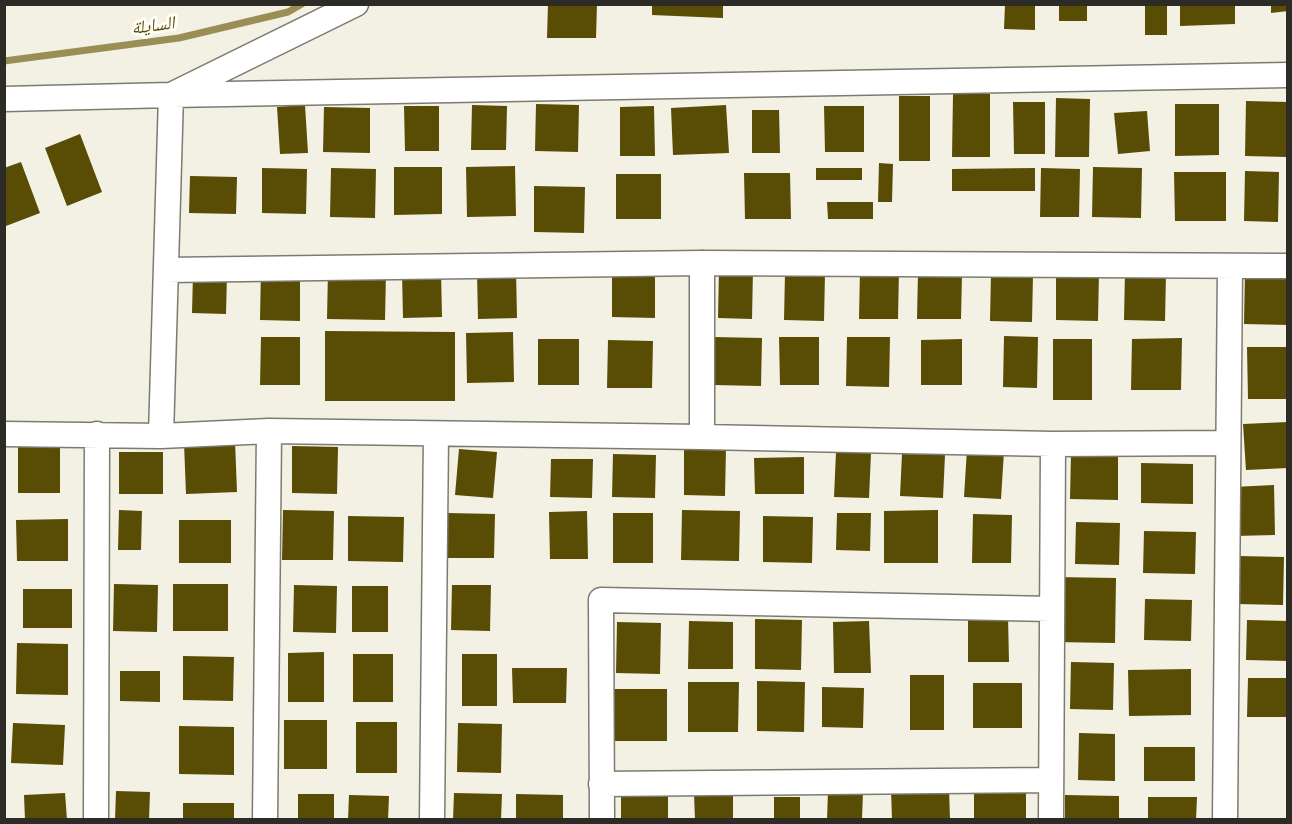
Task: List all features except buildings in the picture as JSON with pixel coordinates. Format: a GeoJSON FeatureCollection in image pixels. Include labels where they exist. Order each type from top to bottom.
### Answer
{"type":"FeatureCollection","features":[{"type":"Feature","properties":{"kind":"street"},"geometry":{"type":"LineString","coordinates":[[171,95],[356,4]]}},
{"type":"Feature","properties":{"kind":"street"},"geometry":{"type":"LineString","coordinates":[[4,99],[1287,75]]}},
{"type":"Feature","properties":{"kind":"street"},"geometry":{"type":"LineString","coordinates":[[161,436],[171,95]]}},
{"type":"Feature","properties":{"kind":"street"},"geometry":{"type":"LineString","coordinates":[[166,270],[702,263],[1287,266]]}},
{"type":"Feature","properties":{"kind":"street"},"geometry":{"type":"LineString","coordinates":[[702,263],[702,437]]}},
{"type":"Feature","properties":{"kind":"street"},"geometry":{"type":"LineString","coordinates":[[1225,819],[1230,267]]}},
{"type":"Feature","properties":{"kind":"street"},"geometry":{"type":"LineString","coordinates":[[4,434],[161,436],[269,431],[1053,444],[1228,443]]}},
{"type":"Feature","properties":{"kind":"street"},"geometry":{"type":"LineString","coordinates":[[265,819],[269,431]]}},
{"type":"Feature","properties":{"kind":"street"},"geometry":{"type":"LineString","coordinates":[[96,819],[97,434]]}},
{"type":"Feature","properties":{"kind":"street"},"geometry":{"type":"LineString","coordinates":[[432,819],[436,434]]}},
{"type":"Feature","properties":{"kind":"street"},"geometry":{"type":"LineString","coordinates":[[1051,819],[1053,444]]}},
{"type":"Feature","properties":{"kind":"street"},"geometry":{"type":"LineString","coordinates":[[602,819],[601,600],[1052,609]]}},
{"type":"Feature","properties":{"kind":"street"},"geometry":{"type":"LineString","coordinates":[[602,784],[1051,780]]}},
{"type":"Feature","properties":{"kind":"waterway","name":"السايلة"},"geometry":{"type":"LineString","coordinates":[[4,61],[179,38],[288,12],[302,4]]}}]}
